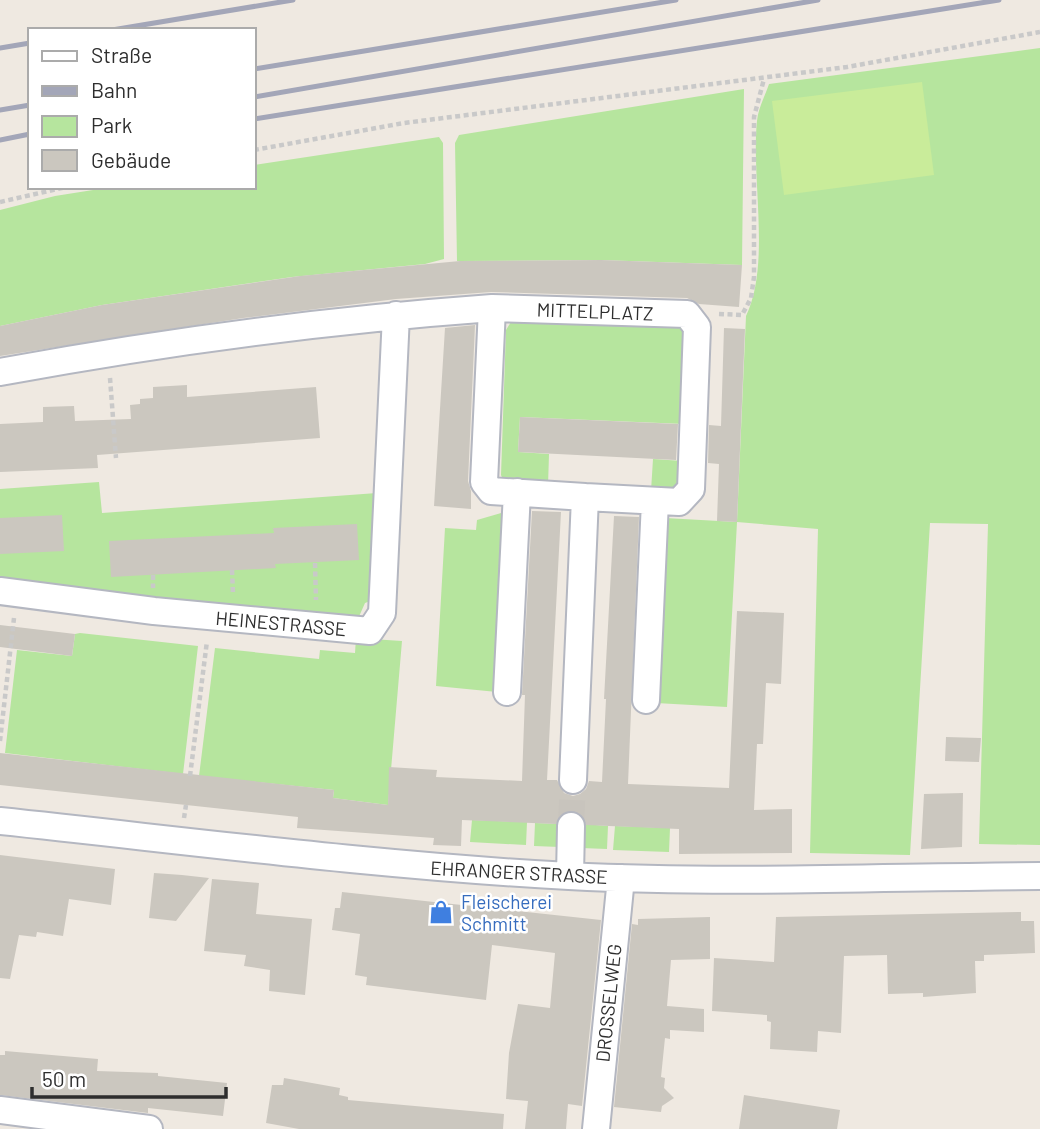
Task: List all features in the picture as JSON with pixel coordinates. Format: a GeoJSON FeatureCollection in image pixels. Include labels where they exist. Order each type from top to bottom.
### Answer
{"type":"FeatureCollection","features":[{"type":"Feature","properties":{"kind":"street","name":"MITTELPLATZ"},"geometry":{"type":"LineString","coordinates":[[492,308],[687,314]]}},
{"type":"Feature","properties":{"kind":"street"},"geometry":{"type":"LineString","coordinates":[[0,372],[108,352],[396,315],[492,308],[484,482],[491,491],[679,502],[691,489],[697,327],[687,314]]}},
{"type":"Feature","properties":{"kind":"street","name":"HEINESTRASSE"},"geometry":{"type":"LineString","coordinates":[[8,592],[209,617],[370,632],[382,613],[396,315]]}},
{"type":"Feature","properties":{"kind":"street"},"geometry":{"type":"LineString","coordinates":[[507,692],[517,492]]}},
{"type":"Feature","properties":{"kind":"street"},"geometry":{"type":"LineString","coordinates":[[573,780],[585,497]]}},
{"type":"Feature","properties":{"kind":"street"},"geometry":{"type":"LineString","coordinates":[[646,700],[655,501]]}},
{"type":"Feature","properties":{"kind":"street","name":"EHRANGER STRASSE"},"geometry":{"type":"LineString","coordinates":[[0,821],[376,863],[569,876],[1040,876]]}},
{"type":"Feature","properties":{"kind":"street"},"geometry":{"type":"LineString","coordinates":[[569,876],[571,826]]}},
{"type":"Feature","properties":{"kind":"street","name":"DROSSELWEG"},"geometry":{"type":"LineString","coordinates":[[596,1129],[621,878]]}},
{"type":"Feature","properties":{"kind":"street"},"geometry":{"type":"LineString","coordinates":[[0,1110],[149,1129]]}},
{"type":"Feature","properties":{"kind":"path"},"geometry":{"type":"LineString","coordinates":[[256,150],[404,123],[847,67],[1040,32]]}},
{"type":"Feature","properties":{"kind":"path"},"geometry":{"type":"LineString","coordinates":[[687,314],[742,315],[751,298],[755,241],[754,117],[764,79]]}},
{"type":"Feature","properties":{"kind":"path"},"geometry":{"type":"LineString","coordinates":[[0,202],[57,189]]}},
{"type":"Feature","properties":{"kind":"path"},"geometry":{"type":"LineString","coordinates":[[108,352],[116,458]]}},
{"type":"Feature","properties":{"kind":"path"},"geometry":{"type":"LineString","coordinates":[[315,562],[316,627]]}},
{"type":"Feature","properties":{"kind":"path"},"geometry":{"type":"LineString","coordinates":[[0,741],[8,592]]}},
{"type":"Feature","properties":{"kind":"path"},"geometry":{"type":"LineString","coordinates":[[190,775],[209,617]]}},
{"type":"Feature","properties":{"kind":"green space"},"geometry":{"type":"Polygon","coordinates":[[[1040,48],[1040,845],[979,844],[988,524],[930,523],[910,855],[810,853],[818,529],[737,522],[746,316],[753,295],[759,247],[757,121],[769,84],[1040,48]]]}},
{"type":"Feature","properties":{"kind":"green space"},"geometry":{"type":"Polygon","coordinates":[[[922,82],[934,175],[784,195],[772,101],[922,82]]]}},
{"type":"Feature","properties":{"kind":"green space"},"geometry":{"type":"Polygon","coordinates":[[[744,89],[742,265],[601,260],[457,261],[455,143],[459,135],[744,89]]]}},
{"type":"Feature","properties":{"kind":"green space"},"geometry":{"type":"Polygon","coordinates":[[[439,137],[443,143],[444,259],[425,264],[292,277],[102,305],[0,326],[0,210],[55,196],[99,189],[256,189],[256,165],[439,137]]]}},
{"type":"Feature","properties":{"kind":"green space"},"geometry":{"type":"Polygon","coordinates":[[[511,322],[685,327],[685,478],[674,492],[651,491],[653,459],[683,461],[684,424],[520,417],[518,452],[549,454],[548,486],[503,480],[506,330],[511,322]]]}},
{"type":"Feature","properties":{"kind":"green space"},"geometry":{"type":"Polygon","coordinates":[[[99,482],[102,513],[377,493],[373,600],[365,603],[357,621],[0,583],[0,489],[99,482]]]}},
{"type":"Feature","properties":{"kind":"green space"},"geometry":{"type":"Polygon","coordinates":[[[508,511],[497,692],[436,686],[445,528],[476,530],[477,520],[508,511]]]}},
{"type":"Feature","properties":{"kind":"green space"},"geometry":{"type":"Polygon","coordinates":[[[665,518],[737,522],[727,707],[656,703],[665,518]]]}},
{"type":"Feature","properties":{"kind":"green space"},"geometry":{"type":"Polygon","coordinates":[[[75,634],[198,646],[183,774],[5,753],[17,650],[72,656],[75,634]]]}},
{"type":"Feature","properties":{"kind":"green space"},"geometry":{"type":"Polygon","coordinates":[[[356,638],[402,641],[388,805],[333,798],[334,790],[199,776],[215,648],[319,659],[320,650],[355,653],[356,638]]]}},
{"type":"Feature","properties":{"kind":"green space"},"geometry":{"type":"Polygon","coordinates":[[[472,820],[527,822],[526,845],[470,842],[472,820]]]}},
{"type":"Feature","properties":{"kind":"green space"},"geometry":{"type":"Polygon","coordinates":[[[535,823],[559,824],[560,847],[534,846],[535,823]]]}},
{"type":"Feature","properties":{"kind":"green space"},"geometry":{"type":"Polygon","coordinates":[[[583,824],[608,826],[607,849],[581,848],[583,824]]]}},
{"type":"Feature","properties":{"kind":"green space"},"geometry":{"type":"Polygon","coordinates":[[[615,826],[670,828],[669,852],[613,850],[615,826]]]}},
{"type":"Feature","properties":{"kind":"building"},"geometry":{"type":"Polygon","coordinates":[[[601,260],[742,265],[739,307],[699,304],[687,298],[491,292],[396,299],[243,318],[0,356],[0,326],[102,305],[300,276],[460,261],[601,260]]]}},
{"type":"Feature","properties":{"kind":"building"},"geometry":{"type":"Polygon","coordinates":[[[475,325],[468,481],[471,509],[434,506],[445,328],[475,325]]]}},
{"type":"Feature","properties":{"kind":"building"},"geometry":{"type":"Polygon","coordinates":[[[724,328],[745,329],[737,522],[717,521],[719,464],[708,463],[709,425],[721,426],[724,328]]]}},
{"type":"Feature","properties":{"kind":"building"},"geometry":{"type":"Polygon","coordinates":[[[187,385],[187,397],[316,387],[320,438],[97,455],[98,468],[0,472],[0,424],[43,422],[43,407],[74,406],[75,421],[131,419],[130,405],[140,404],[140,399],[153,398],[153,387],[187,385]]]}},
{"type":"Feature","properties":{"kind":"building"},"geometry":{"type":"Polygon","coordinates":[[[520,417],[678,424],[676,460],[518,452],[520,417]]]}},
{"type":"Feature","properties":{"kind":"building"},"geometry":{"type":"Polygon","coordinates":[[[532,511],[561,512],[547,780],[557,780],[564,793],[573,796],[586,789],[589,781],[602,782],[614,516],[639,517],[628,784],[729,788],[737,611],[784,613],[781,684],[766,683],[763,744],[757,744],[754,810],[792,809],[792,853],[679,854],[679,829],[586,825],[580,813],[572,810],[563,813],[556,824],[462,820],[461,846],[433,845],[434,838],[297,828],[298,817],[0,785],[0,753],[334,790],[333,798],[388,805],[389,767],[437,770],[436,777],[522,781],[525,695],[522,695],[532,511]]]}},
{"type":"Feature","properties":{"kind":"building"},"geometry":{"type":"Polygon","coordinates":[[[62,515],[64,551],[0,554],[0,518],[62,515]]]}},
{"type":"Feature","properties":{"kind":"building"},"geometry":{"type":"Polygon","coordinates":[[[357,524],[359,560],[275,564],[276,568],[111,577],[109,541],[274,533],[273,528],[357,524]]]}},
{"type":"Feature","properties":{"kind":"building"},"geometry":{"type":"Polygon","coordinates":[[[0,625],[75,634],[72,656],[0,647],[0,625]]]}},
{"type":"Feature","properties":{"kind":"building"},"geometry":{"type":"Polygon","coordinates":[[[946,737],[981,738],[979,762],[945,761],[946,737]]]}},
{"type":"Feature","properties":{"kind":"building"},"geometry":{"type":"Polygon","coordinates":[[[963,793],[962,847],[921,849],[924,794],[963,793]]]}},
{"type":"Feature","properties":{"kind":"building"},"geometry":{"type":"Polygon","coordinates":[[[0,855],[115,869],[111,905],[69,899],[63,936],[37,932],[36,937],[19,935],[10,979],[0,978],[0,855]]]}},
{"type":"Feature","properties":{"kind":"building"},"geometry":{"type":"Polygon","coordinates":[[[154,873],[209,878],[176,921],[149,918],[154,873]]]}},
{"type":"Feature","properties":{"kind":"building"},"geometry":{"type":"Polygon","coordinates":[[[212,879],[259,883],[256,914],[312,919],[305,995],[269,991],[270,970],[244,966],[246,955],[204,951],[212,879]]]}},
{"type":"Feature","properties":{"kind":"building"},"geometry":{"type":"Polygon","coordinates":[[[342,892],[601,920],[582,1106],[568,1104],[566,1129],[525,1129],[528,1101],[506,1099],[509,1053],[518,1004],[550,1008],[555,953],[492,945],[486,1000],[366,985],[367,977],[355,975],[360,934],[332,930],[335,908],[340,908],[342,892]]]}},
{"type":"Feature","properties":{"kind":"building"},"geometry":{"type":"Polygon","coordinates":[[[1021,912],[1021,921],[1034,921],[1035,953],[984,955],[984,961],[975,961],[976,993],[923,997],[923,993],[888,994],[887,955],[844,956],[841,1033],[818,1031],[817,1052],[770,1049],[771,1022],[767,1021],[767,1015],[712,1011],[714,958],[774,962],[776,917],[1021,912]]]}},
{"type":"Feature","properties":{"kind":"building"},"geometry":{"type":"Polygon","coordinates":[[[710,917],[710,959],[671,960],[667,1006],[704,1009],[704,1032],[670,1030],[670,1039],[665,1038],[661,1077],[665,1078],[664,1088],[674,1098],[662,1106],[661,1112],[614,1107],[632,924],[638,925],[638,919],[710,917]]]}},
{"type":"Feature","properties":{"kind":"building"},"geometry":{"type":"Polygon","coordinates":[[[5,1051],[98,1059],[97,1071],[158,1073],[158,1076],[227,1083],[223,1116],[148,1108],[148,1113],[0,1095],[0,1055],[5,1055],[5,1051]]]}},
{"type":"Feature","properties":{"kind":"building"},"geometry":{"type":"Polygon","coordinates":[[[284,1078],[340,1088],[339,1095],[348,1097],[348,1100],[504,1114],[503,1129],[299,1129],[266,1123],[272,1085],[283,1085],[284,1078]]]}},
{"type":"Feature","properties":{"kind":"building"},"geometry":{"type":"Polygon","coordinates":[[[744,1095],[840,1110],[837,1129],[739,1129],[744,1095]]]}},
{"type":"Feature","properties":{"kind":"tunnel"},"geometry":{"type":"LineString","coordinates":[[571,826],[573,780]]}},
{"type":"Feature","properties":{"kind":"railway"},"geometry":{"type":"LineString","coordinates":[[124,28],[293,0]]}},
{"type":"Feature","properties":{"kind":"railway"},"geometry":{"type":"LineString","coordinates":[[256,69],[676,0]]}},
{"type":"Feature","properties":{"kind":"railway"},"geometry":{"type":"LineString","coordinates":[[256,97],[818,0]]}},
{"type":"Feature","properties":{"kind":"railway"},"geometry":{"type":"LineString","coordinates":[[256,119],[999,0]]}},
{"type":"Feature","properties":{"kind":"railway"},"geometry":{"type":"LineString","coordinates":[[0,48],[28,43]]}},
{"type":"Feature","properties":{"kind":"railway"},"geometry":{"type":"LineString","coordinates":[[0,110],[28,105]]}},
{"type":"Feature","properties":{"kind":"railway"},"geometry":{"type":"LineString","coordinates":[[0,140],[28,134]]}},
{"type":"Feature","properties":{"kind":"place","name":"Fleischerei Schmitt"},"geometry":{"type":"Point","coordinates":[441,912]}}]}
